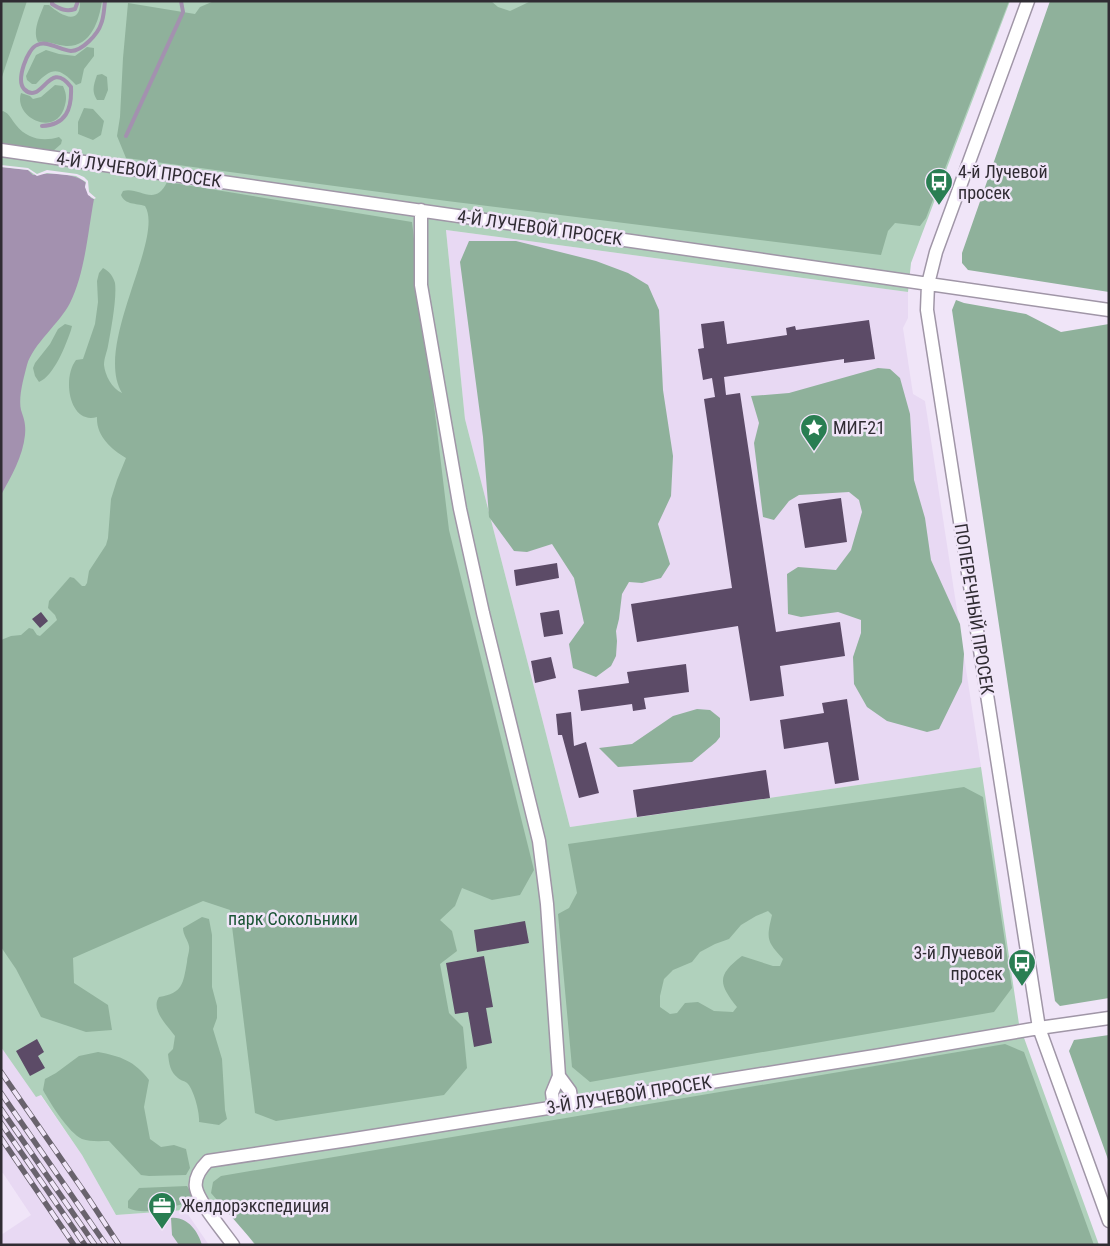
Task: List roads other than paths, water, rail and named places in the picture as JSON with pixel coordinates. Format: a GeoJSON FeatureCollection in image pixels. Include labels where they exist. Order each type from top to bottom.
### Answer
{"type":"FeatureCollection","features":[{"type":"Feature","properties":{"kind":"street","name":"ПОПЕРЕЧНЫЙ ПРОСЕК"},"geometry":{"type":"LineString","coordinates":[[1028,1],[936,252],[928,284],[927,310],[1039,1028],[1109,1221]]}},
{"type":"Feature","properties":{"kind":"street","name":"4-Й ЛУЧЕВОЙ ПРОСЕК"},"geometry":{"type":"LineString","coordinates":[[1,150],[1109,310]]}},
{"type":"Feature","properties":{"kind":"street"},"geometry":{"type":"LineString","coordinates":[[421,210],[421,285],[460,509],[485,623],[539,840],[547,904],[559,1076],[552,1093],[554,1107]]}},
{"type":"Feature","properties":{"kind":"street","name":"3-Й ЛУЧЕВОЙ ПРОСЕК"},"geometry":{"type":"LineString","coordinates":[[233,1245],[200,1198],[196,1188],[200,1168],[208,1160],[554,1107],[1109,1018]]}},
{"type":"Feature","properties":{"kind":"street"},"geometry":{"type":"LineString","coordinates":[[559,1076],[570,1091],[572,1104]]}},
{"type":"Feature","properties":{"kind":"waterway"},"geometry":{"type":"LineString","coordinates":[[52,1],[52,4],[63,10],[75,9],[78,1]]}},
{"type":"Feature","properties":{"kind":"waterway"},"geometry":{"type":"LineString","coordinates":[[42,126],[57,123],[66,114],[69,109],[71,87],[63,79],[57,77],[51,79],[36,92],[30,93],[24,89],[21,79],[26,58],[33,48],[41,44],[49,44],[71,51],[85,45],[99,28],[103,19],[105,1]]}},
{"type":"Feature","properties":{"kind":"waterway"},"geometry":{"type":"LineString","coordinates":[[126,136],[183,12],[181,1]]}},
{"type":"Feature","properties":{"kind":"railway"},"geometry":{"type":"LineString","coordinates":[[1,1072],[119,1245]]}},
{"type":"Feature","properties":{"kind":"railway"},"geometry":{"type":"LineString","coordinates":[[1,1093],[106,1245]]}},
{"type":"Feature","properties":{"kind":"railway"},"geometry":{"type":"LineString","coordinates":[[1,1109],[95,1245]]}},
{"type":"Feature","properties":{"kind":"railway"},"geometry":{"type":"LineString","coordinates":[[1,1123],[85,1245]]}},
{"type":"Feature","properties":{"kind":"railway"},"geometry":{"type":"LineString","coordinates":[[1,1138],[74,1245]]}},
{"type":"Feature","properties":{"kind":"place","name":"4-й Лучевой просек"},"geometry":{"type":"Point","coordinates":[939,206]}},
{"type":"Feature","properties":{"kind":"place","name":"МИГ-21"},"geometry":{"type":"Point","coordinates":[814,452]}},
{"type":"Feature","properties":{"kind":"place","name":"3-й Лучевой просек"},"geometry":{"type":"Point","coordinates":[1022,987]}},
{"type":"Feature","properties":{"kind":"place","name":"Желдорэкспедиция"},"geometry":{"type":"Point","coordinates":[162,1230]}},
{"type":"Feature","properties":{"kind":"park label","name":"парк Сокольники"},"geometry":{"type":"Point","coordinates":[293,919]}}]}
